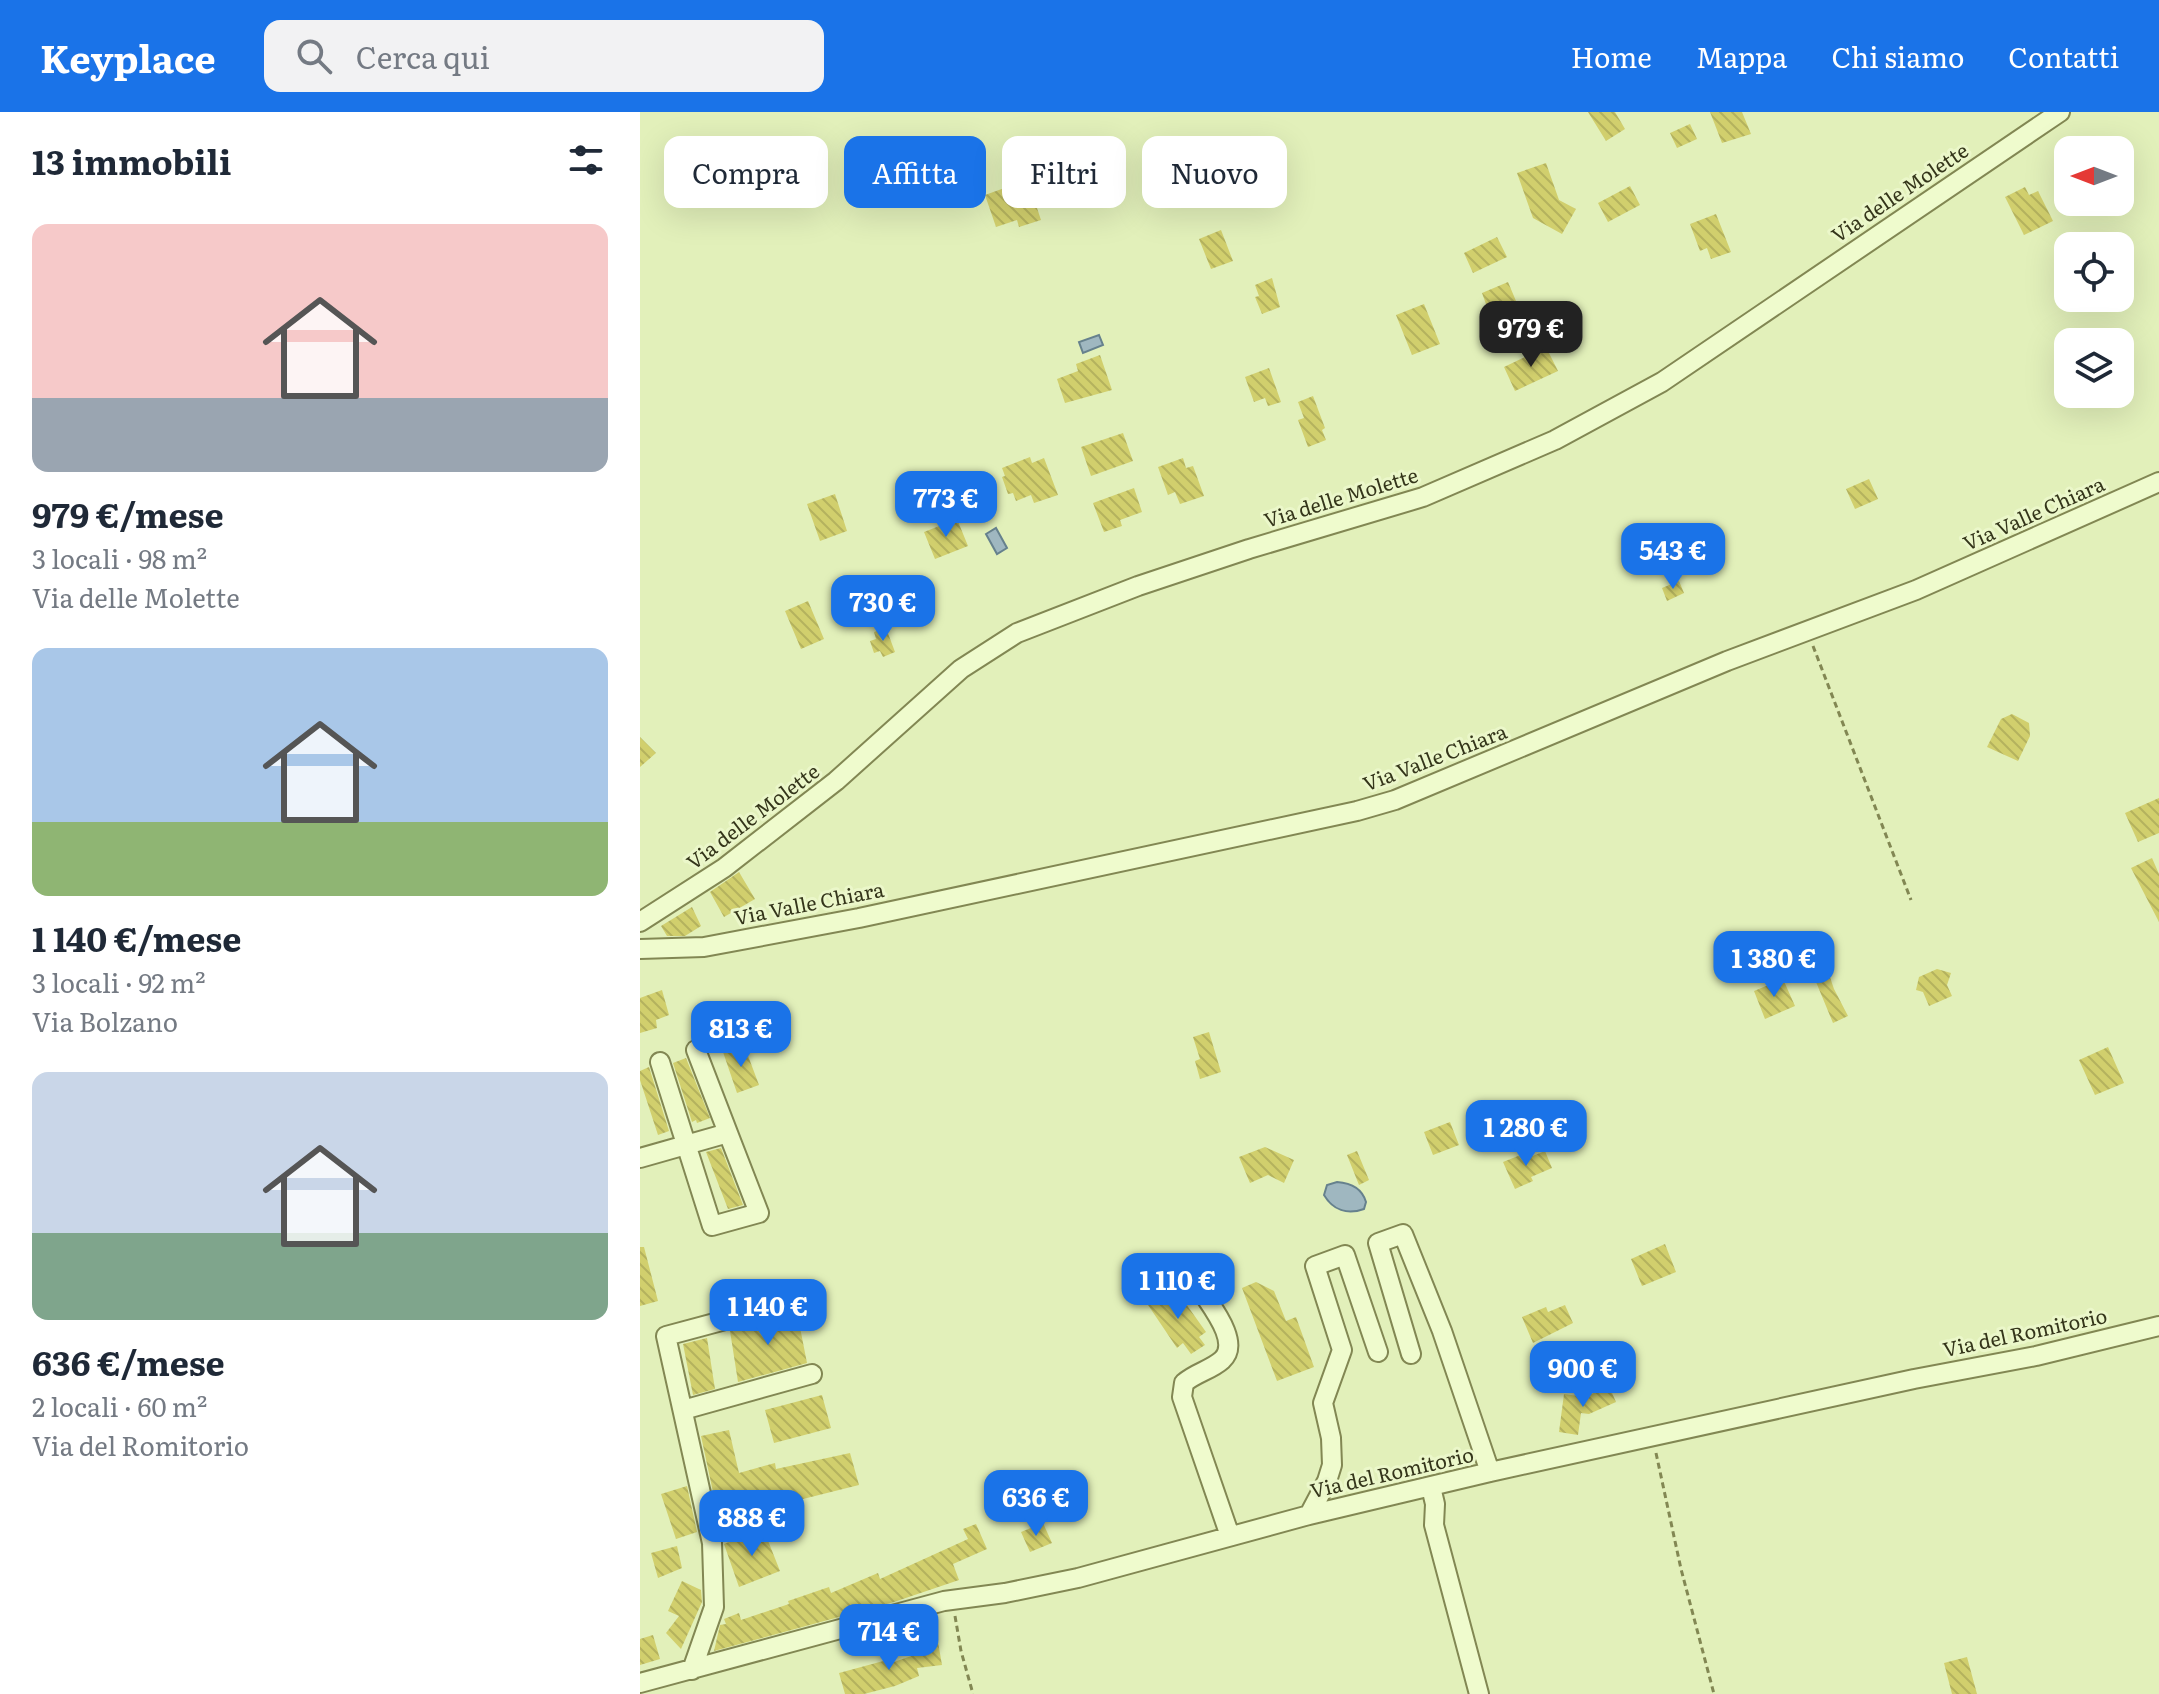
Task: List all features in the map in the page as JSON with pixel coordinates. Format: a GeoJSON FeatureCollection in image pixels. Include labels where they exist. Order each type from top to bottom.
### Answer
{"type":"FeatureCollection","features":[{"type":"Feature","properties":{"kind":"street","name":"Via delle Molette"},"geometry":{"type":"LineString","coordinates":[[640,922],[724,868],[836,781],[961,669],[1017,633],[1138,586],[1423,497],[1555,440],[1662,382],[2060,112]]}},
{"type":"Feature","properties":{"kind":"street","name":"Via Valle Chiara"},"geometry":{"type":"LineString","coordinates":[[640,949],[704,947],[843,921],[1357,811],[1412,795],[1727,661],[1916,590],[2159,482]]}},
{"type":"Feature","properties":{"kind":"street"},"geometry":{"type":"LineString","coordinates":[[660,1062],[712,1226],[759,1213],[696,1050]]}},
{"type":"Feature","properties":{"kind":"street"},"geometry":{"type":"LineString","coordinates":[[640,1158],[728,1133]]}},
{"type":"Feature","properties":{"kind":"street"},"geometry":{"type":"LineString","coordinates":[[1309,1515],[1332,1465],[1331,1438],[1323,1403],[1342,1350],[1315,1266],[1403,1234],[1442,1331],[1490,1472]]}},
{"type":"Feature","properties":{"kind":"street"},"geometry":{"type":"LineString","coordinates":[[1378,1243],[1411,1354]]}},
{"type":"Feature","properties":{"kind":"street"},"geometry":{"type":"LineString","coordinates":[[1345,1255],[1378,1352]]}},
{"type":"Feature","properties":{"kind":"street"},"geometry":{"type":"LineString","coordinates":[[1199,1287],[1228,1336],[1229,1346],[1223,1359],[1184,1383],[1182,1397],[1230,1536]]}},
{"type":"Feature","properties":{"kind":"street"},"geometry":{"type":"LineString","coordinates":[[692,1670],[714,1607],[712,1543],[666,1336],[789,1303]]}},
{"type":"Feature","properties":{"kind":"street","name":"Via del Romitorio"},"geometry":{"type":"LineString","coordinates":[[640,1683],[950,1601],[1078,1578],[1309,1515],[1433,1495],[1490,1472],[1914,1379],[2036,1356],[2159,1326]]}},
{"type":"Feature","properties":{"kind":"street"},"geometry":{"type":"LineString","coordinates":[[683,1410],[812,1374]]}},
{"type":"Feature","properties":{"kind":"street"},"geometry":{"type":"LineString","coordinates":[[1433,1495],[1437,1538],[1479,1694]]}},
{"type":"Feature","properties":{"kind":"path"},"geometry":{"type":"LineString","coordinates":[[1807,631],[1911,900]]}},
{"type":"Feature","properties":{"kind":"path"},"geometry":{"type":"LineString","coordinates":[[1648,1437],[1657,1455],[1681,1569],[1714,1694]]}},
{"type":"Feature","properties":{"kind":"path"},"geometry":{"type":"LineString","coordinates":[[950,1601],[973,1694]]}},
{"type":"Feature","properties":{"kind":"water"},"geometry":{"type":"Polygon","coordinates":[[[1099,335],[1103,345],[1083,353],[1079,342],[1099,335]]]}},
{"type":"Feature","properties":{"kind":"water"},"geometry":{"type":"Polygon","coordinates":[[[996,528],[1007,548],[997,554],[986,534],[996,528]]]}},
{"type":"Feature","properties":{"kind":"water"},"geometry":{"type":"Polygon","coordinates":[[[1337,1182],[1359,1190],[1366,1202],[1364,1209],[1346,1211],[1332,1204],[1324,1195],[1327,1185],[1337,1182]]]}},
{"type":"Feature","properties":{"kind":"building"},"geometry":{"type":"Polygon","coordinates":[[[1588,112],[1615,112],[1625,129],[1606,141],[1588,112]]]}},
{"type":"Feature","properties":{"kind":"building"},"geometry":{"type":"Polygon","coordinates":[[[1710,112],[1742,112],[1751,134],[1722,143],[1710,112]]]}},
{"type":"Feature","properties":{"kind":"building"},"geometry":{"type":"Polygon","coordinates":[[[1690,124],[1697,139],[1677,148],[1670,133],[1690,124]]]}},
{"type":"Feature","properties":{"kind":"building"},"geometry":{"type":"Polygon","coordinates":[[[1546,163],[1559,200],[1576,209],[1562,234],[1533,218],[1517,173],[1546,163]]]}},
{"type":"Feature","properties":{"kind":"building"},"geometry":{"type":"Polygon","coordinates":[[[1630,186],[1640,205],[1608,222],[1598,203],[1630,186]]]}},
{"type":"Feature","properties":{"kind":"building"},"geometry":{"type":"Polygon","coordinates":[[[2025,187],[2029,195],[2038,191],[2053,221],[2024,235],[2005,197],[2025,187]]]}},
{"type":"Feature","properties":{"kind":"building"},"geometry":{"type":"Polygon","coordinates":[[[1002,189],[1002,208],[1037,208],[1041,220],[1019,227],[1017,220],[996,227],[986,195],[1002,189]]]}},
{"type":"Feature","properties":{"kind":"building"},"geometry":{"type":"Polygon","coordinates":[[[1716,214],[1731,252],[1711,259],[1707,248],[1700,251],[1690,224],[1716,214]]]}},
{"type":"Feature","properties":{"kind":"building"},"geometry":{"type":"Polygon","coordinates":[[[1221,230],[1233,261],[1211,269],[1199,239],[1221,230]]]}},
{"type":"Feature","properties":{"kind":"building"},"geometry":{"type":"Polygon","coordinates":[[[1497,237],[1507,257],[1473,273],[1464,253],[1497,237]]]}},
{"type":"Feature","properties":{"kind":"building"},"geometry":{"type":"Polygon","coordinates":[[[1272,278],[1280,307],[1262,314],[1255,297],[1259,296],[1255,285],[1272,278]]]}},
{"type":"Feature","properties":{"kind":"building"},"geometry":{"type":"Polygon","coordinates":[[[1508,282],[1524,320],[1496,332],[1482,293],[1508,282]]]}},
{"type":"Feature","properties":{"kind":"building"},"geometry":{"type":"Polygon","coordinates":[[[1424,304],[1440,344],[1412,355],[1396,315],[1424,304]]]}},
{"type":"Feature","properties":{"kind":"building"},"geometry":{"type":"Polygon","coordinates":[[[1546,347],[1558,371],[1515,391],[1504,367],[1546,347]]]}},
{"type":"Feature","properties":{"kind":"building"},"geometry":{"type":"Polygon","coordinates":[[[1100,355],[1112,390],[1065,403],[1057,379],[1078,371],[1076,364],[1100,355]]]}},
{"type":"Feature","properties":{"kind":"building"},"geometry":{"type":"Polygon","coordinates":[[[1269,368],[1281,402],[1268,406],[1265,398],[1254,402],[1245,377],[1269,368]]]}},
{"type":"Feature","properties":{"kind":"building"},"geometry":{"type":"Polygon","coordinates":[[[1313,396],[1325,428],[1322,430],[1326,440],[1308,447],[1298,420],[1304,418],[1298,402],[1313,396]]]}},
{"type":"Feature","properties":{"kind":"building"},"geometry":{"type":"Polygon","coordinates":[[[1123,433],[1133,461],[1091,476],[1081,447],[1123,433]]]}},
{"type":"Feature","properties":{"kind":"building"},"geometry":{"type":"Polygon","coordinates":[[[1030,457],[1032,463],[1044,458],[1058,495],[1034,503],[1031,495],[1016,501],[1013,493],[1008,494],[1002,468],[1030,457]]]}},
{"type":"Feature","properties":{"kind":"building"},"geometry":{"type":"Polygon","coordinates":[[[1183,458],[1186,468],[1193,466],[1204,496],[1180,504],[1175,492],[1168,495],[1158,467],[1183,458]]]}},
{"type":"Feature","properties":{"kind":"building"},"geometry":{"type":"Polygon","coordinates":[[[1869,479],[1878,499],[1855,509],[1846,489],[1869,479]]]}},
{"type":"Feature","properties":{"kind":"building"},"geometry":{"type":"Polygon","coordinates":[[[1134,488],[1142,512],[1120,520],[1122,526],[1104,532],[1093,503],[1134,488]]]}},
{"type":"Feature","properties":{"kind":"building"},"geometry":{"type":"Polygon","coordinates":[[[835,494],[847,531],[820,541],[807,504],[835,494]]]}},
{"type":"Feature","properties":{"kind":"building"},"geometry":{"type":"Polygon","coordinates":[[[957,519],[968,546],[935,559],[924,532],[957,519]]]}},
{"type":"Feature","properties":{"kind":"building"},"geometry":{"type":"Polygon","coordinates":[[[1679,581],[1684,593],[1667,601],[1662,588],[1679,581]]]}},
{"type":"Feature","properties":{"kind":"building"},"geometry":{"type":"Polygon","coordinates":[[[808,601],[824,639],[801,649],[785,611],[808,601]]]}},
{"type":"Feature","properties":{"kind":"building"},"geometry":{"type":"Polygon","coordinates":[[[886,628],[895,652],[883,657],[880,651],[874,653],[870,641],[876,639],[874,632],[886,628]]]}},
{"type":"Feature","properties":{"kind":"building"},"geometry":{"type":"Polygon","coordinates":[[[2012,714],[2029,723],[2030,736],[2018,761],[1987,747],[2001,719],[2012,714]]]}},
{"type":"Feature","properties":{"kind":"building"},"geometry":{"type":"Polygon","coordinates":[[[640,737],[656,753],[640,767],[640,737]]]}},
{"type":"Feature","properties":{"kind":"building"},"geometry":{"type":"Polygon","coordinates":[[[2159,798],[2159,833],[2138,842],[2125,813],[2159,798]]]}},
{"type":"Feature","properties":{"kind":"building"},"geometry":{"type":"Polygon","coordinates":[[[2152,858],[2159,874],[2159,922],[2131,868],[2152,858]]]}},
{"type":"Feature","properties":{"kind":"building"},"geometry":{"type":"Polygon","coordinates":[[[739,872],[755,899],[724,917],[710,892],[739,872]]]}},
{"type":"Feature","properties":{"kind":"building"},"geometry":{"type":"Polygon","coordinates":[[[692,907],[701,926],[685,936],[667,936],[661,926],[692,907]]]}},
{"type":"Feature","properties":{"kind":"building"},"geometry":{"type":"Polygon","coordinates":[[[1818,942],[1834,989],[1848,1016],[1833,1023],[1802,948],[1818,942]]]}},
{"type":"Feature","properties":{"kind":"building"},"geometry":{"type":"Polygon","coordinates":[[[1937,969],[1951,973],[1947,985],[1952,996],[1929,1006],[1923,992],[1916,990],[1919,977],[1937,969]]]}},
{"type":"Feature","properties":{"kind":"building"},"geometry":{"type":"Polygon","coordinates":[[[1783,979],[1795,1006],[1765,1019],[1754,991],[1783,979]]]}},
{"type":"Feature","properties":{"kind":"building"},"geometry":{"type":"Polygon","coordinates":[[[662,990],[669,1015],[656,1020],[657,1028],[640,1033],[640,998],[662,990]]]}},
{"type":"Feature","properties":{"kind":"building"},"geometry":{"type":"Polygon","coordinates":[[[1209,1032],[1221,1072],[1200,1079],[1195,1061],[1200,1059],[1193,1037],[1209,1032]]]}},
{"type":"Feature","properties":{"kind":"building"},"geometry":{"type":"Polygon","coordinates":[[[744,1045],[759,1085],[737,1093],[723,1052],[744,1045]]]}},
{"type":"Feature","properties":{"kind":"building"},"geometry":{"type":"Polygon","coordinates":[[[2108,1047],[2124,1083],[2095,1095],[2079,1060],[2108,1047]]]}},
{"type":"Feature","properties":{"kind":"building"},"geometry":{"type":"Polygon","coordinates":[[[686,1058],[710,1118],[697,1123],[696,1120],[692,1122],[673,1063],[686,1058]]]}},
{"type":"Feature","properties":{"kind":"building"},"geometry":{"type":"Polygon","coordinates":[[[649,1067],[669,1131],[658,1135],[640,1080],[640,1071],[649,1067]]]}},
{"type":"Feature","properties":{"kind":"building"},"geometry":{"type":"Polygon","coordinates":[[[1450,1122],[1459,1145],[1433,1155],[1424,1132],[1450,1122]]]}},
{"type":"Feature","properties":{"kind":"building"},"geometry":{"type":"Polygon","coordinates":[[[1265,1147],[1294,1160],[1284,1183],[1268,1175],[1250,1183],[1239,1157],[1265,1147]]]}},
{"type":"Feature","properties":{"kind":"building"},"geometry":{"type":"Polygon","coordinates":[[[721,1148],[743,1205],[728,1209],[706,1152],[721,1148]]]}},
{"type":"Feature","properties":{"kind":"building"},"geometry":{"type":"Polygon","coordinates":[[[1357,1151],[1369,1180],[1359,1185],[1347,1155],[1357,1151]]]}},
{"type":"Feature","properties":{"kind":"building"},"geometry":{"type":"Polygon","coordinates":[[[1545,1151],[1552,1168],[1531,1177],[1533,1181],[1515,1189],[1503,1162],[1523,1154],[1525,1159],[1545,1151]]]}},
{"type":"Feature","properties":{"kind":"building"},"geometry":{"type":"Polygon","coordinates":[[[1665,1244],[1676,1272],[1642,1286],[1631,1259],[1665,1244]]]}},
{"type":"Feature","properties":{"kind":"building"},"geometry":{"type":"Polygon","coordinates":[[[640,1247],[644,1247],[658,1301],[640,1306],[640,1247]]]}},
{"type":"Feature","properties":{"kind":"building"},"geometry":{"type":"Polygon","coordinates":[[[1256,1282],[1274,1291],[1286,1321],[1296,1317],[1314,1367],[1277,1381],[1242,1288],[1256,1282]]]}},
{"type":"Feature","properties":{"kind":"building"},"geometry":{"type":"Polygon","coordinates":[[[1174,1287],[1206,1332],[1199,1337],[1205,1345],[1191,1354],[1183,1343],[1177,1348],[1148,1305],[1174,1287]]]}},
{"type":"Feature","properties":{"kind":"building"},"geometry":{"type":"Polygon","coordinates":[[[1565,1305],[1573,1323],[1533,1343],[1522,1317],[1546,1307],[1548,1312],[1565,1305]]]}},
{"type":"Feature","properties":{"kind":"building"},"geometry":{"type":"Polygon","coordinates":[[[797,1312],[807,1363],[738,1382],[730,1331],[797,1312]]]}},
{"type":"Feature","properties":{"kind":"building"},"geometry":{"type":"Polygon","coordinates":[[[707,1338],[715,1389],[693,1395],[683,1344],[707,1338]]]}},
{"type":"Feature","properties":{"kind":"building"},"geometry":{"type":"Polygon","coordinates":[[[1609,1386],[1616,1402],[1589,1414],[1581,1413],[1578,1435],[1559,1432],[1564,1394],[1585,1397],[1609,1386]]]}},
{"type":"Feature","properties":{"kind":"building"},"geometry":{"type":"Polygon","coordinates":[[[822,1395],[831,1428],[774,1443],[765,1410],[822,1395]]]}},
{"type":"Feature","properties":{"kind":"building"},"geometry":{"type":"Polygon","coordinates":[[[729,1430],[739,1473],[775,1463],[776,1469],[850,1453],[859,1485],[719,1520],[701,1436],[729,1430]]]}},
{"type":"Feature","properties":{"kind":"building"},"geometry":{"type":"Polygon","coordinates":[[[687,1486],[697,1532],[676,1539],[661,1494],[687,1486]]]}},
{"type":"Feature","properties":{"kind":"building"},"geometry":{"type":"Polygon","coordinates":[[[1043,1523],[1052,1543],[1030,1552],[1021,1532],[1043,1523]]]}},
{"type":"Feature","properties":{"kind":"building"},"geometry":{"type":"Polygon","coordinates":[[[976,1524],[987,1549],[953,1564],[959,1580],[894,1602],[714,1651],[720,1625],[726,1624],[724,1619],[739,1613],[741,1620],[829,1587],[831,1593],[878,1573],[880,1579],[968,1539],[963,1529],[976,1524]]]}},
{"type":"Feature","properties":{"kind":"building"},"geometry":{"type":"Polygon","coordinates":[[[763,1528],[780,1571],[739,1587],[724,1544],[763,1528]]]}},
{"type":"Feature","properties":{"kind":"building"},"geometry":{"type":"Polygon","coordinates":[[[677,1546],[682,1568],[658,1578],[651,1553],[677,1546]]]}},
{"type":"Feature","properties":{"kind":"building"},"geometry":{"type":"Polygon","coordinates":[[[682,1581],[701,1590],[702,1602],[681,1649],[666,1633],[679,1616],[668,1611],[682,1581]]]}},
{"type":"Feature","properties":{"kind":"building"},"geometry":{"type":"Polygon","coordinates":[[[653,1635],[660,1659],[640,1665],[640,1639],[653,1635]]]}},
{"type":"Feature","properties":{"kind":"building"},"geometry":{"type":"Polygon","coordinates":[[[938,1642],[942,1665],[917,1668],[919,1676],[895,1686],[864,1694],[845,1694],[839,1673],[887,1660],[888,1664],[923,1652],[922,1645],[938,1642]]]}},
{"type":"Feature","properties":{"kind":"building"},"geometry":{"type":"Polygon","coordinates":[[[1967,1657],[1977,1694],[1952,1694],[1944,1663],[1967,1657]]]}}]}
